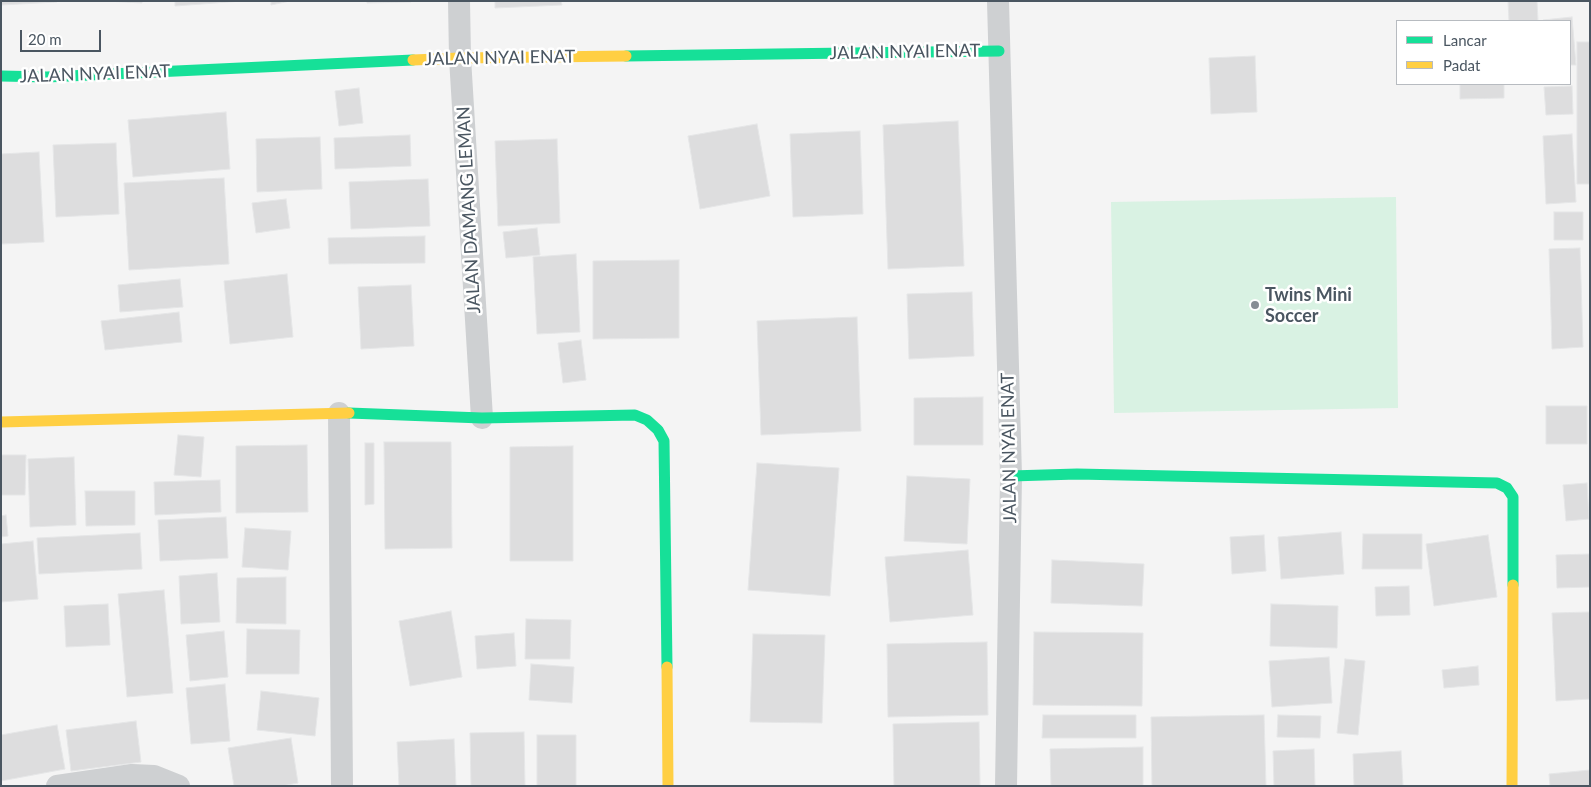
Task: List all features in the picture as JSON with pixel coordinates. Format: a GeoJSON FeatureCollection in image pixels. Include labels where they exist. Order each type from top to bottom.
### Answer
{"type":"FeatureCollection","features":[{"type":"Feature","properties":{"kind":"street","name":"JALAN DAMANG LEMAN"},"geometry":{"type":"LineString","coordinates":[[459,1],[460,58],[482,418]]}},
{"type":"Feature","properties":{"kind":"street","name":"JALAN NYAI ENAT"},"geometry":{"type":"LineString","coordinates":[[998,1],[1011,476],[1006,786]]}},
{"type":"Feature","properties":{"kind":"street","name":"JALAN NYAI ENAT"},"geometry":{"type":"LineString","coordinates":[[1,76],[47,77],[460,58],[999,51]]}},
{"type":"Feature","properties":{"kind":"street"},"geometry":{"type":"LineString","coordinates":[[339,413],[342,786]]}},
{"type":"Feature","properties":{"kind":"street"},"geometry":{"type":"LineString","coordinates":[[1,422],[339,413],[482,418],[635,415],[647,420],[658,430],[664,441],[668,786]]}},
{"type":"Feature","properties":{"kind":"street"},"geometry":{"type":"LineString","coordinates":[[1011,476],[1077,474],[1497,483],[1507,488],[1513,497],[1512,786]]}},
{"type":"Feature","properties":{"kind":"street"},"geometry":{"type":"LineString","coordinates":[[57,786],[132,775],[154,776],[179,786]]}},
{"type":"Feature","properties":{"kind":"green space","name":"Twins Mini Soccer"},"geometry":{"type":"Polygon","coordinates":[[[1396,197],[1398,408],[1114,413],[1111,202],[1396,197]]]}},
{"type":"Feature","properties":{"kind":"building"},"geometry":{"type":"Polygon","coordinates":[[[1,1],[57,1],[57,2],[1,5],[1,1]]]}},
{"type":"Feature","properties":{"kind":"building"},"geometry":{"type":"Polygon","coordinates":[[[106,1],[142,1],[142,3],[106,1]]]}},
{"type":"Feature","properties":{"kind":"building"},"geometry":{"type":"Polygon","coordinates":[[[175,1],[242,1],[175,6],[175,1]]]}},
{"type":"Feature","properties":{"kind":"building"},"geometry":{"type":"Polygon","coordinates":[[[271,1],[290,1],[271,5],[271,1]]]}},
{"type":"Feature","properties":{"kind":"building"},"geometry":{"type":"Polygon","coordinates":[[[367,1],[411,1],[411,2],[367,3],[367,1]]]}},
{"type":"Feature","properties":{"kind":"building"},"geometry":{"type":"Polygon","coordinates":[[[495,1],[561,1],[562,5],[495,8],[495,1]]]}},
{"type":"Feature","properties":{"kind":"building"},"geometry":{"type":"Polygon","coordinates":[[[1508,1],[1537,1],[1538,20],[1509,20],[1508,1]]]}},
{"type":"Feature","properties":{"kind":"building"},"geometry":{"type":"Polygon","coordinates":[[[1572,17],[1576,65],[1571,65],[1571,20],[1543,20],[1572,17]]]}},
{"type":"Feature","properties":{"kind":"building"},"geometry":{"type":"Polygon","coordinates":[[[1577,42],[1590,42],[1590,184],[1577,184],[1577,42]]]}},
{"type":"Feature","properties":{"kind":"building"},"geometry":{"type":"Polygon","coordinates":[[[1255,56],[1257,112],[1211,114],[1209,58],[1255,56]]]}},
{"type":"Feature","properties":{"kind":"building"},"geometry":{"type":"Polygon","coordinates":[[[1460,85],[1504,85],[1504,98],[1460,99],[1460,85]]]}},
{"type":"Feature","properties":{"kind":"building"},"geometry":{"type":"Polygon","coordinates":[[[1572,86],[1573,114],[1546,115],[1544,87],[1572,86]]]}},
{"type":"Feature","properties":{"kind":"building"},"geometry":{"type":"Polygon","coordinates":[[[359,88],[363,123],[339,126],[335,91],[359,88]]]}},
{"type":"Feature","properties":{"kind":"building"},"geometry":{"type":"Polygon","coordinates":[[[226,112],[230,169],[133,177],[128,120],[226,112]]]}},
{"type":"Feature","properties":{"kind":"building"},"geometry":{"type":"Polygon","coordinates":[[[958,121],[964,266],[888,269],[883,125],[958,121]]]}},
{"type":"Feature","properties":{"kind":"building"},"geometry":{"type":"Polygon","coordinates":[[[757,124],[770,196],[700,209],[688,136],[757,124]]]}},
{"type":"Feature","properties":{"kind":"building"},"geometry":{"type":"Polygon","coordinates":[[[860,131],[863,214],[793,217],[790,134],[860,131]]]}},
{"type":"Feature","properties":{"kind":"building"},"geometry":{"type":"Polygon","coordinates":[[[1572,134],[1576,202],[1546,204],[1543,136],[1572,134]]]}},
{"type":"Feature","properties":{"kind":"building"},"geometry":{"type":"Polygon","coordinates":[[[410,135],[411,166],[335,169],[334,138],[410,135]]]}},
{"type":"Feature","properties":{"kind":"building"},"geometry":{"type":"Polygon","coordinates":[[[320,137],[322,189],[257,192],[256,139],[320,137]]]}},
{"type":"Feature","properties":{"kind":"building"},"geometry":{"type":"Polygon","coordinates":[[[557,139],[560,223],[498,226],[495,141],[557,139]]]}},
{"type":"Feature","properties":{"kind":"building"},"geometry":{"type":"Polygon","coordinates":[[[116,143],[119,214],[56,217],[53,145],[116,143]]]}},
{"type":"Feature","properties":{"kind":"building"},"geometry":{"type":"Polygon","coordinates":[[[39,152],[44,242],[1,244],[1,154],[39,152]]]}},
{"type":"Feature","properties":{"kind":"building"},"geometry":{"type":"Polygon","coordinates":[[[224,178],[229,264],[129,270],[124,183],[224,178]]]}},
{"type":"Feature","properties":{"kind":"building"},"geometry":{"type":"Polygon","coordinates":[[[428,179],[430,226],[351,229],[349,182],[428,179]]]}},
{"type":"Feature","properties":{"kind":"building"},"geometry":{"type":"Polygon","coordinates":[[[286,199],[290,228],[256,233],[252,203],[286,199]]]}},
{"type":"Feature","properties":{"kind":"building"},"geometry":{"type":"Polygon","coordinates":[[[1554,212],[1583,212],[1583,240],[1554,240],[1554,212]]]}},
{"type":"Feature","properties":{"kind":"building"},"geometry":{"type":"Polygon","coordinates":[[[537,228],[540,255],[506,258],[503,232],[537,228]]]}},
{"type":"Feature","properties":{"kind":"building"},"geometry":{"type":"Polygon","coordinates":[[[425,236],[425,263],[329,264],[328,238],[425,236]]]}},
{"type":"Feature","properties":{"kind":"building"},"geometry":{"type":"Polygon","coordinates":[[[1580,248],[1583,347],[1552,349],[1549,249],[1580,248]]]}},
{"type":"Feature","properties":{"kind":"building"},"geometry":{"type":"Polygon","coordinates":[[[576,254],[580,332],[537,334],[533,257],[576,254]]]}},
{"type":"Feature","properties":{"kind":"building"},"geometry":{"type":"Polygon","coordinates":[[[679,260],[679,338],[593,339],[593,261],[679,260]]]}},
{"type":"Feature","properties":{"kind":"building"},"geometry":{"type":"Polygon","coordinates":[[[287,274],[293,337],[230,344],[224,281],[287,274]]]}},
{"type":"Feature","properties":{"kind":"building"},"geometry":{"type":"Polygon","coordinates":[[[180,279],[183,307],[120,312],[118,285],[180,279]]]}},
{"type":"Feature","properties":{"kind":"building"},"geometry":{"type":"Polygon","coordinates":[[[411,285],[414,346],[361,349],[358,287],[411,285]]]}},
{"type":"Feature","properties":{"kind":"building"},"geometry":{"type":"Polygon","coordinates":[[[972,292],[974,356],[909,359],[907,294],[972,292]]]}},
{"type":"Feature","properties":{"kind":"building"},"geometry":{"type":"Polygon","coordinates":[[[179,312],[182,342],[105,350],[101,321],[179,312]]]}},
{"type":"Feature","properties":{"kind":"building"},"geometry":{"type":"Polygon","coordinates":[[[857,317],[861,431],[761,435],[757,321],[857,317]]]}},
{"type":"Feature","properties":{"kind":"building"},"geometry":{"type":"Polygon","coordinates":[[[581,340],[586,380],[563,383],[558,343],[581,340]]]}},
{"type":"Feature","properties":{"kind":"building"},"geometry":{"type":"Polygon","coordinates":[[[983,397],[983,445],[914,445],[914,398],[983,397]]]}},
{"type":"Feature","properties":{"kind":"building"},"geometry":{"type":"Polygon","coordinates":[[[1546,406],[1587,406],[1587,444],[1546,444],[1546,406]]]}},
{"type":"Feature","properties":{"kind":"building"},"geometry":{"type":"Polygon","coordinates":[[[178,435],[204,437],[201,477],[174,475],[178,435]]]}},
{"type":"Feature","properties":{"kind":"building"},"geometry":{"type":"Polygon","coordinates":[[[384,442],[451,442],[452,548],[385,549],[384,442]]]}},
{"type":"Feature","properties":{"kind":"building"},"geometry":{"type":"Polygon","coordinates":[[[365,443],[374,443],[374,504],[365,505],[365,443]]]}},
{"type":"Feature","properties":{"kind":"building"},"geometry":{"type":"Polygon","coordinates":[[[307,445],[308,512],[236,513],[236,446],[307,445]]]}},
{"type":"Feature","properties":{"kind":"building"},"geometry":{"type":"Polygon","coordinates":[[[573,446],[573,561],[510,561],[510,447],[573,446]]]}},
{"type":"Feature","properties":{"kind":"building"},"geometry":{"type":"Polygon","coordinates":[[[1,455],[26,455],[25,495],[1,495],[1,455]]]}},
{"type":"Feature","properties":{"kind":"building"},"geometry":{"type":"Polygon","coordinates":[[[74,457],[76,525],[30,527],[28,459],[74,457]]]}},
{"type":"Feature","properties":{"kind":"building"},"geometry":{"type":"Polygon","coordinates":[[[757,463],[839,468],[830,596],[748,590],[757,463]]]}},
{"type":"Feature","properties":{"kind":"building"},"geometry":{"type":"Polygon","coordinates":[[[907,476],[970,479],[967,544],[904,541],[907,476]]]}},
{"type":"Feature","properties":{"kind":"building"},"geometry":{"type":"Polygon","coordinates":[[[220,480],[221,512],[155,515],[154,482],[220,480]]]}},
{"type":"Feature","properties":{"kind":"building"},"geometry":{"type":"Polygon","coordinates":[[[1587,483],[1589,519],[1566,521],[1563,485],[1587,483]]]}},
{"type":"Feature","properties":{"kind":"building"},"geometry":{"type":"Polygon","coordinates":[[[85,491],[135,491],[135,525],[86,526],[85,491]]]}},
{"type":"Feature","properties":{"kind":"building"},"geometry":{"type":"Polygon","coordinates":[[[6,515],[8,536],[1,537],[1,516],[6,515]]]}},
{"type":"Feature","properties":{"kind":"building"},"geometry":{"type":"Polygon","coordinates":[[[226,517],[228,558],[160,561],[158,520],[226,517]]]}},
{"type":"Feature","properties":{"kind":"building"},"geometry":{"type":"Polygon","coordinates":[[[245,528],[291,531],[288,570],[242,567],[245,528]]]}},
{"type":"Feature","properties":{"kind":"building"},"geometry":{"type":"Polygon","coordinates":[[[1341,532],[1344,574],[1281,579],[1278,537],[1341,532]]]}},
{"type":"Feature","properties":{"kind":"building"},"geometry":{"type":"Polygon","coordinates":[[[140,533],[142,569],[39,574],[37,538],[140,533]]]}},
{"type":"Feature","properties":{"kind":"building"},"geometry":{"type":"Polygon","coordinates":[[[1363,534],[1422,534],[1422,569],[1362,569],[1363,534]]]}},
{"type":"Feature","properties":{"kind":"building"},"geometry":{"type":"Polygon","coordinates":[[[1264,535],[1266,571],[1232,574],[1230,537],[1264,535]]]}},
{"type":"Feature","properties":{"kind":"building"},"geometry":{"type":"Polygon","coordinates":[[[1488,535],[1497,597],[1434,606],[1426,544],[1488,535]]]}},
{"type":"Feature","properties":{"kind":"building"},"geometry":{"type":"Polygon","coordinates":[[[33,541],[38,599],[1,602],[1,544],[33,541]]]}},
{"type":"Feature","properties":{"kind":"building"},"geometry":{"type":"Polygon","coordinates":[[[968,550],[973,615],[890,622],[885,557],[968,550]]]}},
{"type":"Feature","properties":{"kind":"building"},"geometry":{"type":"Polygon","coordinates":[[[1590,554],[1590,587],[1557,588],[1556,555],[1590,554]]]}},
{"type":"Feature","properties":{"kind":"building"},"geometry":{"type":"Polygon","coordinates":[[[1052,560],[1144,564],[1142,606],[1051,603],[1052,560]]]}},
{"type":"Feature","properties":{"kind":"building"},"geometry":{"type":"Polygon","coordinates":[[[217,573],[220,622],[181,624],[179,576],[217,573]]]}},
{"type":"Feature","properties":{"kind":"building"},"geometry":{"type":"Polygon","coordinates":[[[286,577],[286,624],[236,623],[237,578],[286,577]]]}},
{"type":"Feature","properties":{"kind":"building"},"geometry":{"type":"Polygon","coordinates":[[[1409,586],[1410,615],[1376,616],[1375,587],[1409,586]]]}},
{"type":"Feature","properties":{"kind":"building"},"geometry":{"type":"Polygon","coordinates":[[[164,590],[173,693],[127,697],[118,594],[164,590]]]}},
{"type":"Feature","properties":{"kind":"building"},"geometry":{"type":"Polygon","coordinates":[[[108,604],[110,645],[66,647],[64,606],[108,604]]]}},
{"type":"Feature","properties":{"kind":"building"},"geometry":{"type":"Polygon","coordinates":[[[1271,604],[1338,606],[1337,648],[1270,646],[1271,604]]]}},
{"type":"Feature","properties":{"kind":"building"},"geometry":{"type":"Polygon","coordinates":[[[451,611],[462,677],[410,686],[399,621],[451,611]]]}},
{"type":"Feature","properties":{"kind":"building"},"geometry":{"type":"Polygon","coordinates":[[[1590,612],[1590,699],[1556,701],[1552,613],[1590,612]]]}},
{"type":"Feature","properties":{"kind":"building"},"geometry":{"type":"Polygon","coordinates":[[[526,619],[571,620],[570,659],[525,659],[526,619]]]}},
{"type":"Feature","properties":{"kind":"building"},"geometry":{"type":"Polygon","coordinates":[[[247,629],[300,630],[299,674],[246,674],[247,629]]]}},
{"type":"Feature","properties":{"kind":"building"},"geometry":{"type":"Polygon","coordinates":[[[224,631],[228,677],[190,681],[186,635],[224,631]]]}},
{"type":"Feature","properties":{"kind":"building"},"geometry":{"type":"Polygon","coordinates":[[[1034,632],[1143,633],[1142,706],[1033,705],[1034,632]]]}},
{"type":"Feature","properties":{"kind":"building"},"geometry":{"type":"Polygon","coordinates":[[[514,633],[516,666],[477,669],[475,636],[514,633]]]}},
{"type":"Feature","properties":{"kind":"building"},"geometry":{"type":"Polygon","coordinates":[[[753,634],[825,635],[822,723],[750,722],[753,634]]]}},
{"type":"Feature","properties":{"kind":"building"},"geometry":{"type":"Polygon","coordinates":[[[987,642],[988,715],[888,717],[887,644],[987,642]]]}},
{"type":"Feature","properties":{"kind":"building"},"geometry":{"type":"Polygon","coordinates":[[[1329,657],[1332,703],[1272,707],[1269,661],[1329,657]]]}},
{"type":"Feature","properties":{"kind":"building"},"geometry":{"type":"Polygon","coordinates":[[[1345,659],[1365,661],[1358,735],[1337,733],[1345,659]]]}},
{"type":"Feature","properties":{"kind":"building"},"geometry":{"type":"Polygon","coordinates":[[[531,664],[574,667],[572,703],[529,700],[531,664]]]}},
{"type":"Feature","properties":{"kind":"building"},"geometry":{"type":"Polygon","coordinates":[[[1478,666],[1479,685],[1444,688],[1442,670],[1478,666]]]}},
{"type":"Feature","properties":{"kind":"building"},"geometry":{"type":"Polygon","coordinates":[[[225,684],[230,741],[191,744],[186,688],[225,684]]]}},
{"type":"Feature","properties":{"kind":"building"},"geometry":{"type":"Polygon","coordinates":[[[261,691],[319,698],[315,736],[257,730],[261,691]]]}},
{"type":"Feature","properties":{"kind":"building"},"geometry":{"type":"Polygon","coordinates":[[[1043,715],[1136,715],[1136,738],[1042,738],[1043,715]]]}},
{"type":"Feature","properties":{"kind":"building"},"geometry":{"type":"Polygon","coordinates":[[[1264,715],[1266,786],[1152,786],[1151,717],[1264,715]]]}},
{"type":"Feature","properties":{"kind":"building"},"geometry":{"type":"Polygon","coordinates":[[[1278,715],[1321,716],[1320,738],[1277,737],[1278,715]]]}},
{"type":"Feature","properties":{"kind":"building"},"geometry":{"type":"Polygon","coordinates":[[[136,721],[141,762],[71,771],[66,730],[136,721]]]}},
{"type":"Feature","properties":{"kind":"building"},"geometry":{"type":"Polygon","coordinates":[[[979,722],[980,786],[894,786],[893,724],[979,722]]]}},
{"type":"Feature","properties":{"kind":"building"},"geometry":{"type":"Polygon","coordinates":[[[57,725],[65,769],[1,781],[1,735],[57,725]]]}},
{"type":"Feature","properties":{"kind":"building"},"geometry":{"type":"Polygon","coordinates":[[[524,732],[525,786],[471,786],[470,733],[524,732]]]}},
{"type":"Feature","properties":{"kind":"building"},"geometry":{"type":"Polygon","coordinates":[[[537,735],[576,735],[576,786],[537,786],[537,735]]]}},
{"type":"Feature","properties":{"kind":"building"},"geometry":{"type":"Polygon","coordinates":[[[291,738],[298,783],[282,786],[234,786],[228,748],[291,738]]]}},
{"type":"Feature","properties":{"kind":"building"},"geometry":{"type":"Polygon","coordinates":[[[454,739],[456,786],[399,786],[397,742],[454,739]]]}},
{"type":"Feature","properties":{"kind":"building"},"geometry":{"type":"Polygon","coordinates":[[[1143,747],[1143,786],[1051,786],[1050,749],[1143,747]]]}},
{"type":"Feature","properties":{"kind":"building"},"geometry":{"type":"Polygon","coordinates":[[[1314,749],[1315,786],[1274,786],[1273,751],[1314,749]]]}},
{"type":"Feature","properties":{"kind":"building"},"geometry":{"type":"Polygon","coordinates":[[[1401,751],[1403,786],[1354,786],[1353,754],[1401,751]]]}},
{"type":"Feature","properties":{"kind":"building"},"geometry":{"type":"Polygon","coordinates":[[[1590,770],[1590,786],[1550,786],[1549,774],[1590,770]]]}},
{"type":"Feature","properties":{"kind":"traffic: fast"},"geometry":{"type":"LineString","coordinates":[[626,56],[999,51]]}},
{"type":"Feature","properties":{"kind":"traffic: fast"},"geometry":{"type":"LineString","coordinates":[[1,76],[47,77],[413,60]]}},
{"type":"Feature","properties":{"kind":"traffic: fast"},"geometry":{"type":"LineString","coordinates":[[349,413],[482,418],[635,415],[647,420],[658,430],[664,441],[667,667]]}},
{"type":"Feature","properties":{"kind":"traffic: fast"},"geometry":{"type":"LineString","coordinates":[[1011,476],[1077,474],[1497,483],[1507,488],[1513,497],[1513,585]]}},
{"type":"Feature","properties":{"kind":"traffic: slow"},"geometry":{"type":"LineString","coordinates":[[413,60],[626,56]]}},
{"type":"Feature","properties":{"kind":"traffic: slow"},"geometry":{"type":"LineString","coordinates":[[1,422],[349,413]]}},
{"type":"Feature","properties":{"kind":"traffic: slow"},"geometry":{"type":"LineString","coordinates":[[1512,786],[1513,585]]}},
{"type":"Feature","properties":{"kind":"traffic: slow"},"geometry":{"type":"LineString","coordinates":[[667,667],[668,786]]}},
{"type":"Feature","properties":{"kind":"place","name":"Twins Mini Soccer"},"geometry":{"type":"Point","coordinates":[1255,305]}}]}
